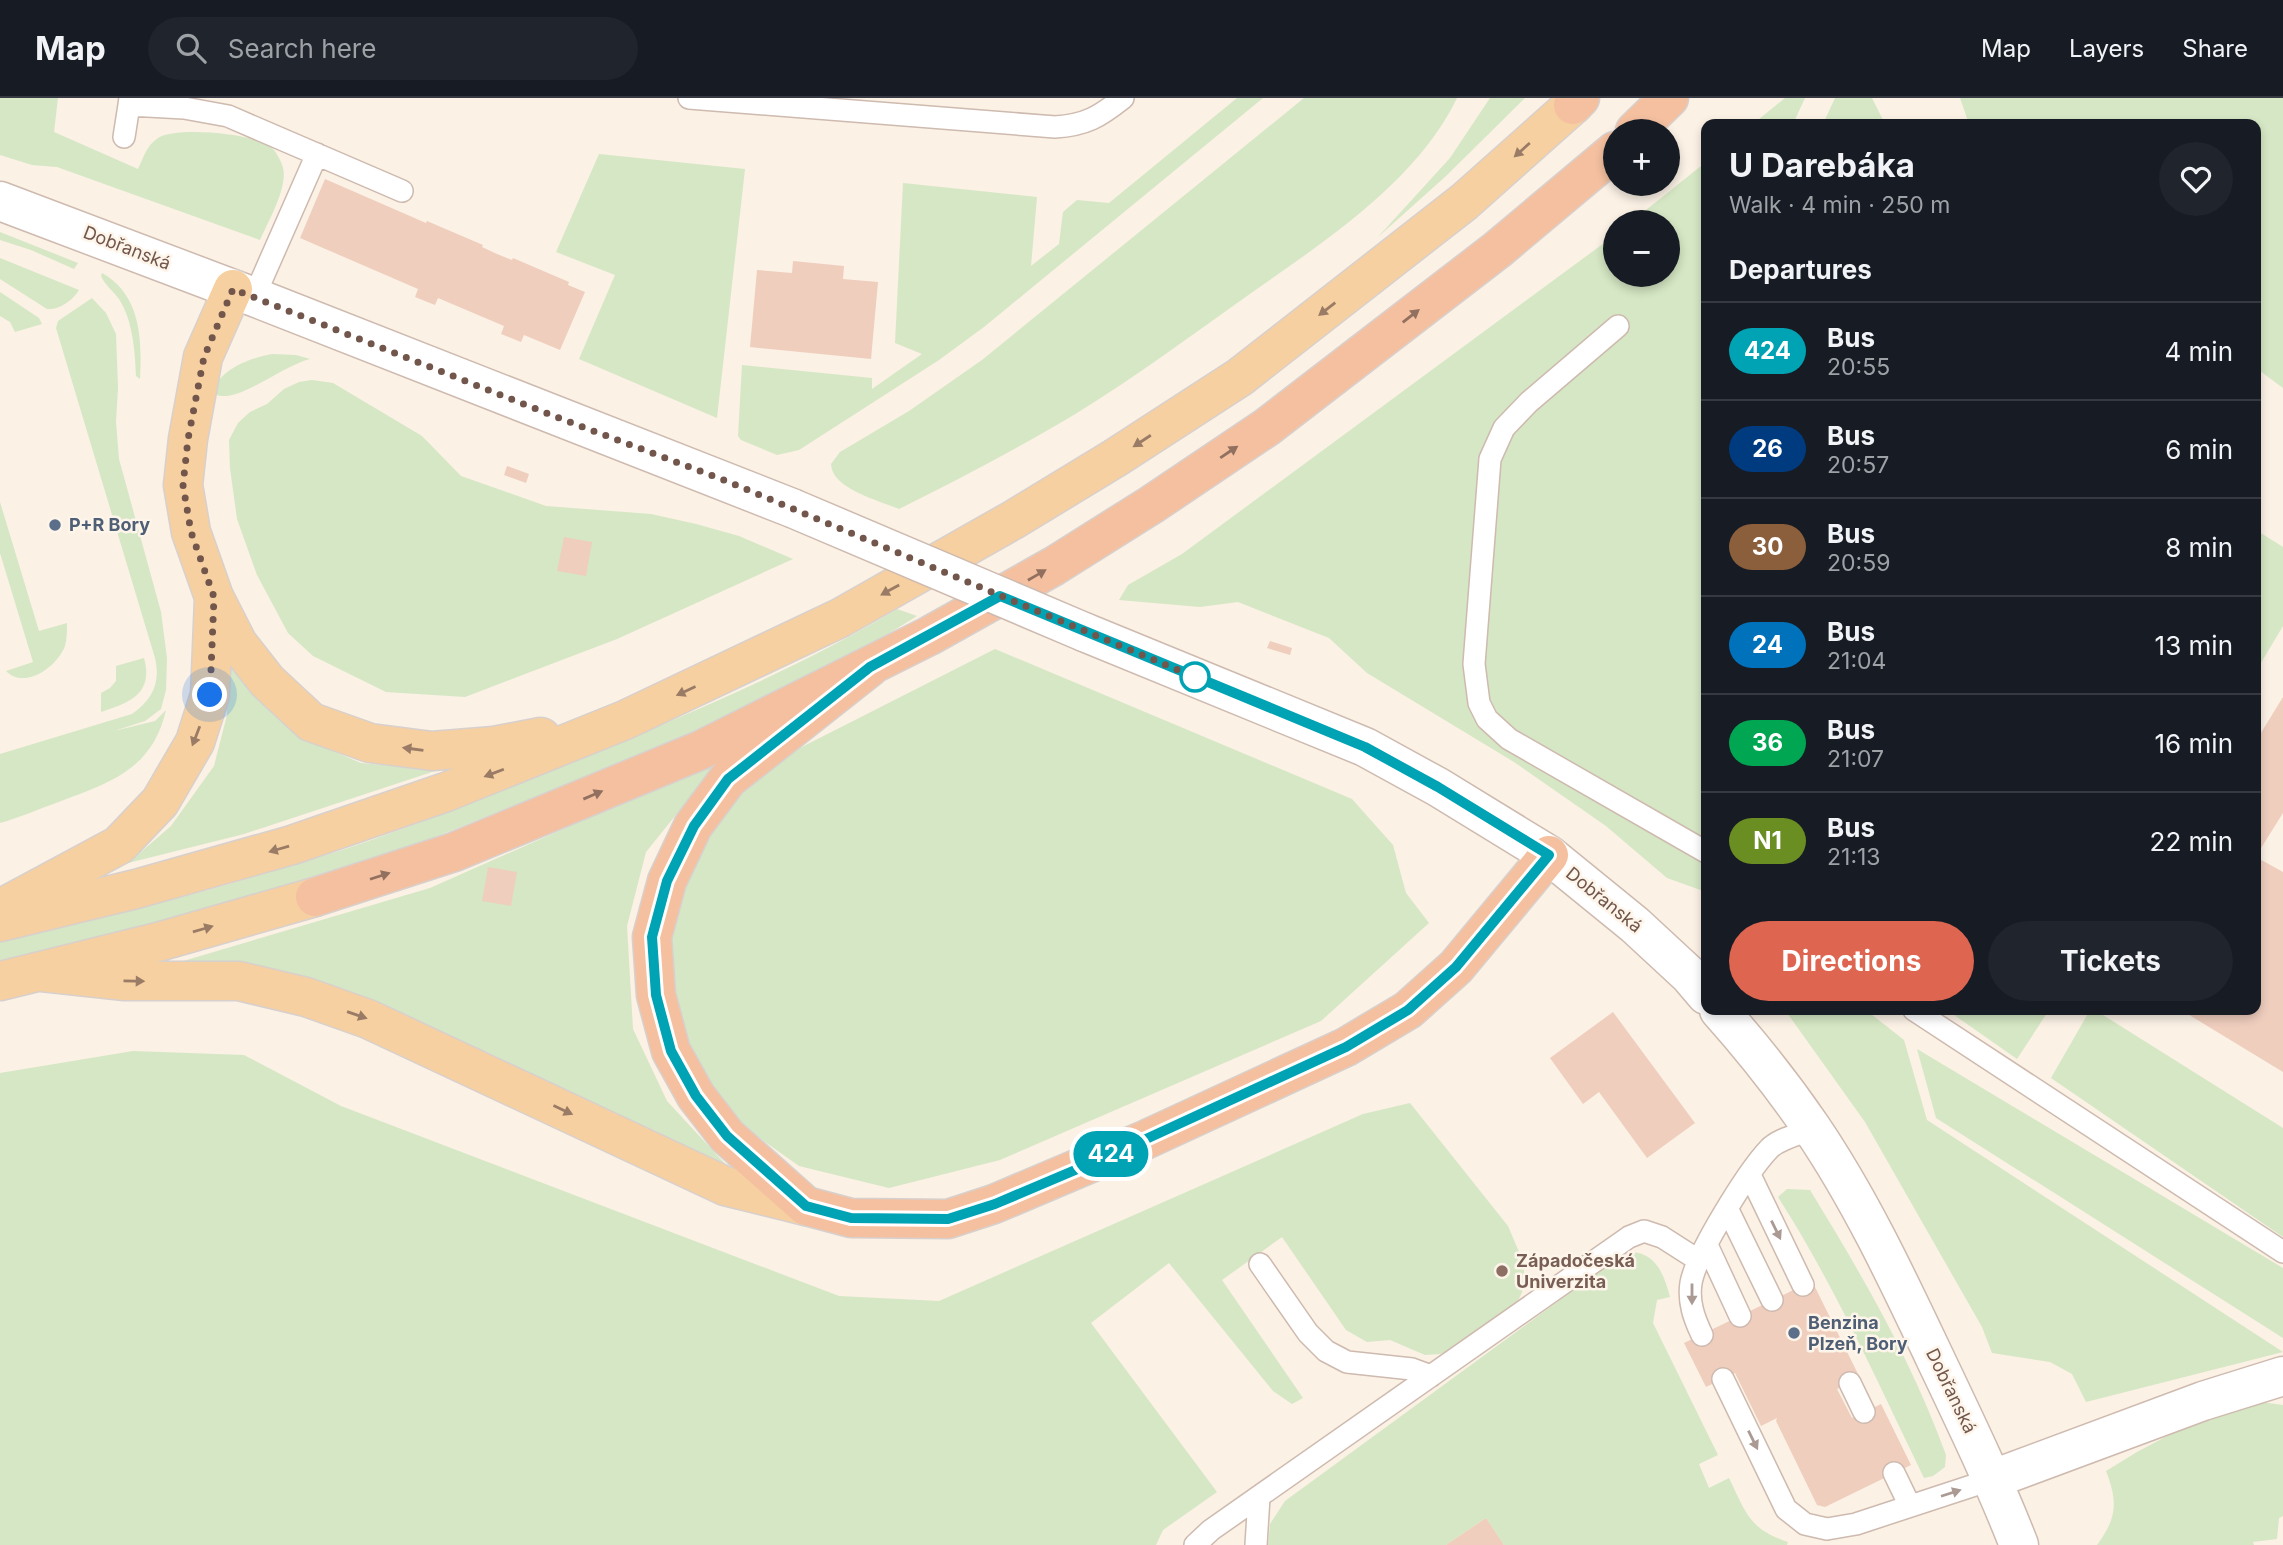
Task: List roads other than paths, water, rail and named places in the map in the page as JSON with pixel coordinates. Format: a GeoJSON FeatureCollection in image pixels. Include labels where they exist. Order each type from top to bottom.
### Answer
{"type":"FeatureCollection","features":[{"type":"Feature","properties":{"kind":"highway"},"geometry":{"type":"LineString","coordinates":[[1647,119],[1669,98]]}},
{"type":"Feature","properties":{"kind":"highway"},"geometry":{"type":"LineString","coordinates":[[315,897],[454,852],[701,750],[870,667],[1054,566],[1267,427],[1497,250],[1603,161]]}},
{"type":"Feature","properties":{"kind":"highway"},"geometry":{"type":"LineString","coordinates":[[870,667],[728,779],[694,826],[667,881],[652,937],[656,995],[671,1051],[696,1096],[727,1136],[806,1206],[851,1218],[948,1219],[995,1204],[1120,1151],[1346,1047],[1408,1010],[1456,967],[1549,855]]}},
{"type":"Feature","properties":{"kind":"main road"},"geometry":{"type":"LineString","coordinates":[[0,922],[136,889],[292,845],[446,792],[625,720],[839,618],[1013,520],[1126,451],[1250,368],[1464,202],[1577,101]]}},
{"type":"Feature","properties":{"kind":"main road"},"geometry":{"type":"LineString","coordinates":[[243,293],[204,357],[188,439],[183,485],[191,532],[214,597],[238,644],[267,681],[311,722],[370,743],[432,751],[494,746],[625,720]]}},
{"type":"Feature","properties":{"kind":"main road"},"geometry":{"type":"LineString","coordinates":[[0,909],[119,845],[160,802],[195,742],[210,695],[214,597]]}},
{"type":"Feature","properties":{"kind":"main road"},"geometry":{"type":"LineString","coordinates":[[0,981],[159,942],[315,897]]}},
{"type":"Feature","properties":{"kind":"main road"},"geometry":{"type":"LineString","coordinates":[[42,972],[125,981],[239,981],[306,997],[368,1019],[725,1186],[806,1206]]}},
{"type":"Feature","properties":{"kind":"street","name":"Dobřanská"},"geometry":{"type":"LineString","coordinates":[[0,201],[792,508],[1365,747],[1438,787],[1549,855],[1635,925],[1701,989]]}},
{"type":"Feature","properties":{"kind":"street","name":"Dobřanská"},"geometry":{"type":"LineString","coordinates":[[1723,1015],[1783,1088],[1812,1129],[1892,1266],[1993,1479],[2020,1545]]}},
{"type":"Feature","properties":{"kind":"street"},"geometry":{"type":"LineString","coordinates":[[1993,1479],[2203,1401],[2283,1376]]}},
{"type":"Feature","properties":{"kind":"lane"},"geometry":{"type":"LineString","coordinates":[[207,98],[228,116]]}},
{"type":"Feature","properties":{"kind":"lane"},"geometry":{"type":"LineString","coordinates":[[689,98],[1055,127],[1078,125],[1094,119],[1123,98]]}},
{"type":"Feature","properties":{"kind":"lane"},"geometry":{"type":"LineString","coordinates":[[124,137],[130,102],[228,116],[402,191]]}},
{"type":"Feature","properties":{"kind":"lane"},"geometry":{"type":"LineString","coordinates":[[243,293],[282,230],[317,154]]}},
{"type":"Feature","properties":{"kind":"lane"},"geometry":{"type":"LineString","coordinates":[[1618,326],[1529,402],[1504,428],[1490,459],[1474,664],[1479,703],[1487,719],[1509,739],[1701,849]]}},
{"type":"Feature","properties":{"kind":"lane"},"geometry":{"type":"LineString","coordinates":[[1922,1015],[2283,1252]]}},
{"type":"Feature","properties":{"kind":"lane"},"geometry":{"type":"LineString","coordinates":[[1702,1335],[1692,1314],[1691,1285],[1702,1253],[1770,1147],[1812,1129]]}},
{"type":"Feature","properties":{"kind":"lane"},"geometry":{"type":"LineString","coordinates":[[1750,1175],[1803,1285]]}},
{"type":"Feature","properties":{"kind":"lane"},"geometry":{"type":"LineString","coordinates":[[1728,1210],[1772,1300]]}},
{"type":"Feature","properties":{"kind":"lane"},"geometry":{"type":"LineString","coordinates":[[1195,1545],[1211,1530],[1629,1237],[1644,1231],[1702,1253],[1740,1316]]}},
{"type":"Feature","properties":{"kind":"lane"},"geometry":{"type":"LineString","coordinates":[[1260,1264],[1308,1333],[1325,1351],[1347,1362],[1412,1369],[1431,1376]]}},
{"type":"Feature","properties":{"kind":"lane"},"geometry":{"type":"LineString","coordinates":[[1723,1379],[1746,1410],[1786,1509],[1805,1524],[1827,1529],[1856,1524],[1993,1479]]}},
{"type":"Feature","properties":{"kind":"lane"},"geometry":{"type":"LineString","coordinates":[[1850,1383],[1864,1412]]}},
{"type":"Feature","properties":{"kind":"lane"},"geometry":{"type":"LineString","coordinates":[[1894,1473],[1910,1506]]}},
{"type":"Feature","properties":{"kind":"lane"},"geometry":{"type":"LineString","coordinates":[[1256,1545],[1259,1497]]}},
{"type":"Feature","properties":{"kind":"place","name":"P+R Bory"},"geometry":{"type":"Point","coordinates":[55,525]}},
{"type":"Feature","properties":{"kind":"place","name":"Západočeská Univerzita"},"geometry":{"type":"Point","coordinates":[1502,1271]}},
{"type":"Feature","properties":{"kind":"place","name":"Benzina Plzeň, Bory"},"geometry":{"type":"Point","coordinates":[1794,1333]}}]}
